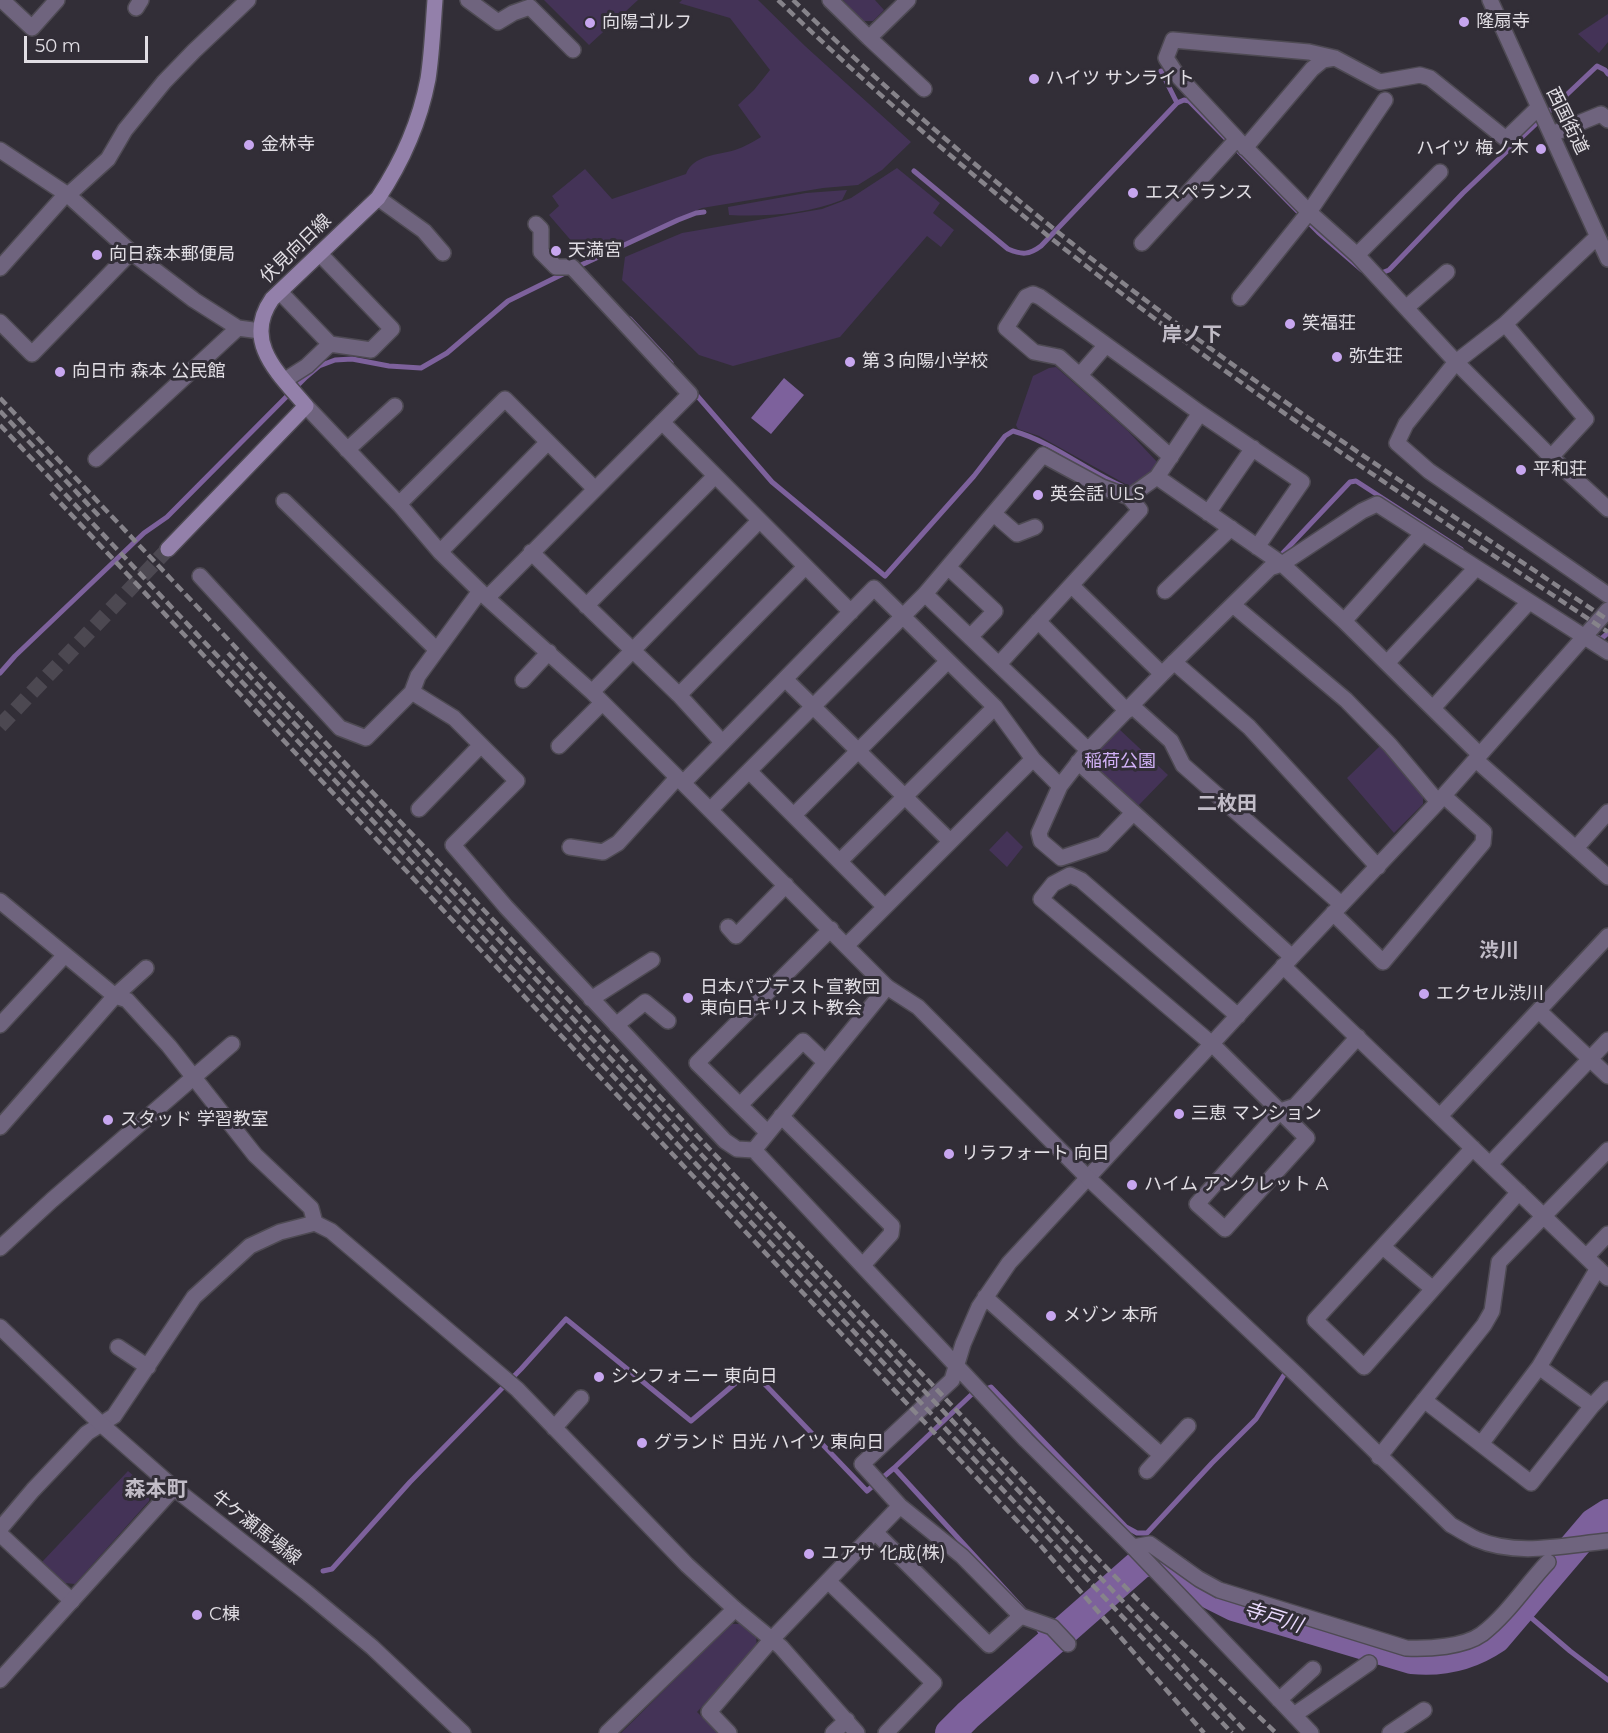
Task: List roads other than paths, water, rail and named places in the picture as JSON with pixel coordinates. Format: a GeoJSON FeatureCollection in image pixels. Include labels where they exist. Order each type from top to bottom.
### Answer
{"type":"FeatureCollection","features":[{"type":"Feature","properties":{"kind":"main road","name":"伏見向日線"},"geometry":{"type":"LineString","coordinates":[[260,331],[263,311],[378,198],[406,149],[419,118],[428,76],[435,0]]}},
{"type":"Feature","properties":{"kind":"main road"},"geometry":{"type":"LineString","coordinates":[[168,549],[306,406],[263,349],[260,331]]}},
{"type":"Feature","properties":{"kind":"street"},"geometry":{"type":"LineString","coordinates":[[2,0],[32,28],[57,0]]}},
{"type":"Feature","properties":{"kind":"street"},"geometry":{"type":"LineString","coordinates":[[0,268],[67,195],[108,159],[125,130],[164,82],[248,0]]}},
{"type":"Feature","properties":{"kind":"street"},"geometry":{"type":"LineString","coordinates":[[468,0],[498,22],[530,7],[573,50]]}},
{"type":"Feature","properties":{"kind":"street"},"geometry":{"type":"LineString","coordinates":[[830,0],[924,89]]}},
{"type":"Feature","properties":{"kind":"street"},"geometry":{"type":"LineString","coordinates":[[868,38],[908,0]]}},
{"type":"Feature","properties":{"kind":"street","name":"西国街道"},"geometry":{"type":"LineString","coordinates":[[1490,0],[1608,259]]}},
{"type":"Feature","properties":{"kind":"street"},"geometry":{"type":"LineString","coordinates":[[1539,108],[1506,139],[1430,78],[1419,75],[1380,82],[1335,58],[1309,52],[1173,40],[1166,58],[1177,75],[1241,143],[1309,212],[1357,255],[1456,362],[1551,457],[1608,509]]}},
{"type":"Feature","properties":{"kind":"street"},"geometry":{"type":"LineString","coordinates":[[1142,243],[1312,69],[1323,60],[1335,58]]}},
{"type":"Feature","properties":{"kind":"street"},"geometry":{"type":"LineString","coordinates":[[1239,298],[1309,212],[1385,100]]}},
{"type":"Feature","properties":{"kind":"street"},"geometry":{"type":"LineString","coordinates":[[1552,134],[1601,114],[1608,120]]}},
{"type":"Feature","properties":{"kind":"street"},"geometry":{"type":"LineString","coordinates":[[0,150],[67,195],[131,252],[194,300],[238,328],[260,331]]}},
{"type":"Feature","properties":{"kind":"street"},"geometry":{"type":"LineString","coordinates":[[1357,255],[1440,172]]}},
{"type":"Feature","properties":{"kind":"street"},"geometry":{"type":"LineString","coordinates":[[378,198],[424,231],[443,254]]}},
{"type":"Feature","properties":{"kind":"street"},"geometry":{"type":"LineString","coordinates":[[200,576],[340,728],[366,738],[412,692],[418,676],[436,650],[484,595],[531,552],[690,394],[575,271],[555,267],[542,252],[541,229],[536,224]]}},
{"type":"Feature","properties":{"kind":"street"},"geometry":{"type":"LineString","coordinates":[[1597,237],[1505,324],[1456,362],[1406,424],[1397,443],[1430,471],[1608,595]]}},
{"type":"Feature","properties":{"kind":"street"},"geometry":{"type":"LineString","coordinates":[[0,322],[32,354],[131,252]]}},
{"type":"Feature","properties":{"kind":"street"},"geometry":{"type":"LineString","coordinates":[[280,292],[330,344],[370,350],[392,329],[320,254]]}},
{"type":"Feature","properties":{"kind":"street"},"geometry":{"type":"LineString","coordinates":[[1407,307],[1447,272]]}},
{"type":"Feature","properties":{"kind":"street"},"geometry":{"type":"LineString","coordinates":[[1171,456],[1059,357],[1034,352],[1006,328],[1026,297],[1033,294],[1040,297],[1200,413],[1302,482],[1257,547]]}},
{"type":"Feature","properties":{"kind":"street"},"geometry":{"type":"LineString","coordinates":[[1505,324],[1586,419],[1551,457]]}},
{"type":"Feature","properties":{"kind":"street"},"geometry":{"type":"LineString","coordinates":[[96,459],[238,328]]}},
{"type":"Feature","properties":{"kind":"street"},"geometry":{"type":"LineString","coordinates":[[285,380],[307,366],[330,344]]}},
{"type":"Feature","properties":{"kind":"street"},"geometry":{"type":"LineString","coordinates":[[1080,375],[1106,345]]}},
{"type":"Feature","properties":{"kind":"street"},"geometry":{"type":"LineString","coordinates":[[399,504],[505,399],[595,489]]}},
{"type":"Feature","properties":{"kind":"street"},"geometry":{"type":"LineString","coordinates":[[306,406],[399,504],[440,552],[597,697],[887,987],[918,1006],[1087,1177],[1298,1376],[1441,1517],[1475,1539],[1505,1547],[1534,1549],[1601,1542]]}},
{"type":"Feature","properties":{"kind":"street"},"geometry":{"type":"LineString","coordinates":[[347,450],[395,406]]}},
{"type":"Feature","properties":{"kind":"street"},"geometry":{"type":"LineString","coordinates":[[1128,497],[1157,477],[1200,413]]}},
{"type":"Feature","properties":{"kind":"street"},"geometry":{"type":"LineString","coordinates":[[662,422],[850,612]]}},
{"type":"Feature","properties":{"kind":"street"},"geometry":{"type":"LineString","coordinates":[[440,552],[548,442]]}},
{"type":"Feature","properties":{"kind":"street"},"geometry":{"type":"LineString","coordinates":[[1208,513],[1253,448]]}},
{"type":"Feature","properties":{"kind":"street"},"geometry":{"type":"LineString","coordinates":[[710,810],[925,594],[1043,455],[1102,487],[1128,497],[1140,510],[999,664]]}},
{"type":"Feature","properties":{"kind":"street"},"geometry":{"type":"LineString","coordinates":[[586,606],[715,476]]}},
{"type":"Feature","properties":{"kind":"street"},"geometry":{"type":"LineString","coordinates":[[1157,477],[1282,564],[1433,708],[1478,757],[1608,877]]}},
{"type":"Feature","properties":{"kind":"street"},"geometry":{"type":"LineString","coordinates":[[284,501],[436,650]]}},
{"type":"Feature","properties":{"kind":"street"},"geometry":{"type":"LineString","coordinates":[[1133,813],[1103,844],[1061,858],[1041,840],[1039,833],[1060,786],[1088,750],[1270,568],[1282,564],[1362,511],[1377,504],[1528,603],[1608,652]]}},
{"type":"Feature","properties":{"kind":"street"},"geometry":{"type":"LineString","coordinates":[[994,514],[1017,534],[1035,527]]}},
{"type":"Feature","properties":{"kind":"street"},"geometry":{"type":"LineString","coordinates":[[559,746],[632,651],[759,521]]}},
{"type":"Feature","properties":{"kind":"street"},"geometry":{"type":"LineString","coordinates":[[1165,591],[1231,528]]}},
{"type":"Feature","properties":{"kind":"street"},"geometry":{"type":"LineString","coordinates":[[1344,621],[1422,534]]}},
{"type":"Feature","properties":{"kind":"street"},"geometry":{"type":"LineString","coordinates":[[531,552],[679,695],[722,742]]}},
{"type":"Feature","properties":{"kind":"street"},"geometry":{"type":"LineString","coordinates":[[679,695],[805,567]]}},
{"type":"Feature","properties":{"kind":"street"},"geometry":{"type":"LineString","coordinates":[[948,567],[995,611],[970,637]]}},
{"type":"Feature","properties":{"kind":"street"},"geometry":{"type":"LineString","coordinates":[[1387,663],[1476,568]]}},
{"type":"Feature","properties":{"kind":"street"},"geometry":{"type":"LineString","coordinates":[[1072,586],[1162,674]]}},
{"type":"Feature","properties":{"kind":"street"},"geometry":{"type":"LineString","coordinates":[[570,847],[603,852],[618,843],[680,780],[722,742],[874,588],[995,707],[1033,759],[1060,786]]}},
{"type":"Feature","properties":{"kind":"street"},"geometry":{"type":"LineString","coordinates":[[925,594],[1088,750]]}},
{"type":"Feature","properties":{"kind":"street"},"geometry":{"type":"LineString","coordinates":[[1433,708],[1528,603]]}},
{"type":"Feature","properties":{"kind":"street"},"geometry":{"type":"LineString","coordinates":[[1038,621],[1130,709],[1171,741],[1183,765],[1337,908],[1383,962],[1483,843],[1484,832],[1441,799],[1362,715],[1290,651],[1233,605]]}},
{"type":"Feature","properties":{"kind":"street"},"geometry":{"type":"LineString","coordinates":[[1065,1641],[1052,1627],[1021,1616],[962,1556],[900,1506],[862,1464],[952,1380],[955,1363],[985,1297],[1009,1263],[1287,961],[1441,799],[1608,610]]}},
{"type":"Feature","properties":{"kind":"street"},"geometry":{"type":"LineString","coordinates":[[523,680],[549,652]]}},
{"type":"Feature","properties":{"kind":"street"},"geometry":{"type":"LineString","coordinates":[[795,815],[948,661]]}},
{"type":"Feature","properties":{"kind":"street"},"geometry":{"type":"LineString","coordinates":[[1174,662],[1249,727],[1378,867]]}},
{"type":"Feature","properties":{"kind":"street"},"geometry":{"type":"LineString","coordinates":[[784,679],[950,841]]}},
{"type":"Feature","properties":{"kind":"street"},"geometry":{"type":"LineString","coordinates":[[412,692],[454,718],[517,782],[453,845],[506,907],[724,1142],[736,1149],[754,1150],[1026,1440],[1311,1733]]}},
{"type":"Feature","properties":{"kind":"street"},"geometry":{"type":"LineString","coordinates":[[840,861],[995,707]]}},
{"type":"Feature","properties":{"kind":"street"},"geometry":{"type":"LineString","coordinates":[[419,808],[481,745]]}},
{"type":"Feature","properties":{"kind":"street"},"geometry":{"type":"LineString","coordinates":[[847,945],[1033,759]]}},
{"type":"Feature","properties":{"kind":"street"},"geometry":{"type":"LineString","coordinates":[[1078,762],[1287,961],[1358,1037],[1603,1273],[1539,1367],[1481,1444]]}},
{"type":"Feature","properties":{"kind":"street"},"geometry":{"type":"LineString","coordinates":[[749,771],[884,906]]}},
{"type":"Feature","properties":{"kind":"street"},"geometry":{"type":"LineString","coordinates":[[1576,848],[1608,812]]}},
{"type":"Feature","properties":{"kind":"street"},"geometry":{"type":"LineString","coordinates":[[1238,1016],[1082,880],[1070,875],[1053,884],[1041,899],[1212,1044],[1280,1111],[1307,1138],[1225,1229],[1197,1203],[1280,1111],[1295,1106],[1358,1037]]}},
{"type":"Feature","properties":{"kind":"street"},"geometry":{"type":"LineString","coordinates":[[728,927],[736,936],[786,885]]}},
{"type":"Feature","properties":{"kind":"street"},"geometry":{"type":"LineString","coordinates":[[0,901],[116,996],[127,1000],[195,1078],[255,1155],[311,1208],[315,1223]]}},
{"type":"Feature","properties":{"kind":"street"},"geometry":{"type":"LineString","coordinates":[[767,1132],[697,1063],[831,929]]}},
{"type":"Feature","properties":{"kind":"street"},"geometry":{"type":"LineString","coordinates":[[1440,1116],[1608,936]]}},
{"type":"Feature","properties":{"kind":"street"},"geometry":{"type":"LineString","coordinates":[[0,1025],[65,955]]}},
{"type":"Feature","properties":{"kind":"street"},"geometry":{"type":"LineString","coordinates":[[591,999],[652,960]]}},
{"type":"Feature","properties":{"kind":"street"},"geometry":{"type":"LineString","coordinates":[[0,1127],[116,996],[146,968]]}},
{"type":"Feature","properties":{"kind":"street"},"geometry":{"type":"LineString","coordinates":[[754,1150],[887,987]]}},
{"type":"Feature","properties":{"kind":"street"},"geometry":{"type":"LineString","coordinates":[[616,1025],[645,1002],[668,1022]]}},
{"type":"Feature","properties":{"kind":"street"},"geometry":{"type":"LineString","coordinates":[[1539,1011],[1608,1076]]}},
{"type":"Feature","properties":{"kind":"street"},"geometry":{"type":"LineString","coordinates":[[1490,1164],[1608,1040]]}},
{"type":"Feature","properties":{"kind":"street"},"geometry":{"type":"LineString","coordinates":[[740,1105],[803,1041],[825,1062]]}},
{"type":"Feature","properties":{"kind":"street"},"geometry":{"type":"LineString","coordinates":[[0,1248],[232,1044]]}},
{"type":"Feature","properties":{"kind":"street"},"geometry":{"type":"LineString","coordinates":[[781,1116],[892,1226],[891,1234],[863,1265]]}},
{"type":"Feature","properties":{"kind":"street"},"geometry":{"type":"LineString","coordinates":[[1473,1148],[1315,1320],[1364,1367],[1519,1192]]}},
{"type":"Feature","properties":{"kind":"street"},"geometry":{"type":"LineString","coordinates":[[1379,1457],[1492,1311],[1499,1262],[1608,1150]]}},
{"type":"Feature","properties":{"kind":"street"},"geometry":{"type":"LineString","coordinates":[[72,1600],[0,1532],[33,1490],[87,1433],[114,1416],[194,1297],[250,1246],[280,1232],[315,1223],[331,1231],[510,1384],[687,1565],[772,1639],[857,1733]]}},
{"type":"Feature","properties":{"kind":"street"},"geometry":{"type":"LineString","coordinates":[[1587,1256],[1608,1234]]}},
{"type":"Feature","properties":{"kind":"street"},"geometry":{"type":"LineString","coordinates":[[1383,1247],[1433,1289]]}},
{"type":"Feature","properties":{"kind":"street"},"geometry":{"type":"LineString","coordinates":[[985,1297],[1161,1455]]}},
{"type":"Feature","properties":{"kind":"street","name":"牛ケ瀬馬場線"},"geometry":{"type":"LineString","coordinates":[[0,1327],[101,1424],[174,1488],[372,1647],[463,1733]]}},
{"type":"Feature","properties":{"kind":"street"},"geometry":{"type":"LineString","coordinates":[[118,1347],[148,1367]]}},
{"type":"Feature","properties":{"kind":"street"},"geometry":{"type":"LineString","coordinates":[[1539,1367],[1592,1406]]}},
{"type":"Feature","properties":{"kind":"street"},"geometry":{"type":"LineString","coordinates":[[1424,1400],[1531,1483],[1608,1389]]}},
{"type":"Feature","properties":{"kind":"street"},"geometry":{"type":"LineString","coordinates":[[554,1428],[581,1398]]}},
{"type":"Feature","properties":{"kind":"street"},"geometry":{"type":"LineString","coordinates":[[1147,1471],[1188,1426]]}},
{"type":"Feature","properties":{"kind":"street"},"geometry":{"type":"LineString","coordinates":[[0,1680],[174,1488]]}},
{"type":"Feature","properties":{"kind":"street"},"geometry":{"type":"LineString","coordinates":[[729,1733],[709,1712],[772,1639],[900,1506]]}},
{"type":"Feature","properties":{"kind":"street"},"geometry":{"type":"LineString","coordinates":[[875,1532],[989,1645],[1021,1616]]}},
{"type":"Feature","properties":{"kind":"street"},"geometry":{"type":"LineString","coordinates":[[1137,1552],[1150,1544],[1199,1579],[1219,1590],[1382,1641],[1414,1648],[1445,1647],[1480,1635],[1500,1619],[1548,1562]]}},
{"type":"Feature","properties":{"kind":"street"},"geometry":{"type":"LineString","coordinates":[[828,1581],[934,1683],[886,1733]]}},
{"type":"Feature","properties":{"kind":"street"},"geometry":{"type":"LineString","coordinates":[[607,1733],[735,1609]]}},
{"type":"Feature","properties":{"kind":"street"},"geometry":{"type":"LineString","coordinates":[[1294,1715],[1369,1663]]}},
{"type":"Feature","properties":{"kind":"street"},"geometry":{"type":"LineString","coordinates":[[1279,1700],[1313,1669]]}},
{"type":"Feature","properties":{"kind":"street"},"geometry":{"type":"LineString","coordinates":[[1390,1733],[1424,1710]]}},
{"type":"Feature","properties":{"kind":"street"},"geometry":{"type":"LineString","coordinates":[[834,1733],[847,1720]]}},
{"type":"Feature","properties":{"kind":"waterway"},"geometry":{"type":"LineString","coordinates":[[1379,274],[1389,270],[1463,193],[1597,66],[1608,74]]}},
{"type":"Feature","properties":{"kind":"waterway"},"geometry":{"type":"LineString","coordinates":[[1161,71],[1177,103]]}},
{"type":"Feature","properties":{"kind":"waterway"},"geometry":{"type":"LineString","coordinates":[[914,171],[1008,249],[1021,253],[1033,251],[1041,246],[1177,103],[1184,100],[1189,101],[1318,232],[1362,270]]}},
{"type":"Feature","properties":{"kind":"waterway"},"geometry":{"type":"LineString","coordinates":[[579,266],[678,220],[704,212]]}},
{"type":"Feature","properties":{"kind":"waterway"},"geometry":{"type":"LineString","coordinates":[[0,673],[144,533],[167,517],[319,366],[335,360],[352,359],[389,366],[421,368],[447,353],[508,301],[567,272]]}},
{"type":"Feature","properties":{"kind":"waterway"},"geometry":{"type":"LineString","coordinates":[[630,319],[671,363]]}},
{"type":"Feature","properties":{"kind":"waterway"},"geometry":{"type":"LineString","coordinates":[[693,391],[772,482],[885,576],[974,476],[1005,436],[1013,431],[1056,449],[1124,487]]}},
{"type":"Feature","properties":{"kind":"waterway"},"geometry":{"type":"LineString","coordinates":[[1282,554],[1350,482],[1356,481],[1461,549]]}},
{"type":"Feature","properties":{"kind":"waterway"},"geometry":{"type":"LineString","coordinates":[[1597,637],[1601,639],[1608,633]]}},
{"type":"Feature","properties":{"kind":"waterway"},"geometry":{"type":"LineString","coordinates":[[323,1571],[332,1569],[410,1482],[521,1369],[566,1319],[691,1421],[738,1381],[756,1375],[867,1491],[894,1468],[1025,1611]]}},
{"type":"Feature","properties":{"kind":"waterway"},"geometry":{"type":"LineString","coordinates":[[894,1468],[971,1395],[991,1387],[1126,1527],[1137,1533],[1147,1533],[1256,1419],[1284,1375]]}},
{"type":"Feature","properties":{"kind":"waterway","name":"寺戸川"},"geometry":{"type":"LineString","coordinates":[[950,1733],[1141,1563],[1150,1561],[1177,1571],[1200,1589],[1234,1606],[1412,1659],[1445,1658],[1477,1649],[1496,1638],[1594,1523],[1608,1514]]}},
{"type":"Feature","properties":{"kind":"waterway"},"geometry":{"type":"LineString","coordinates":[[1521,1609],[1608,1680]]}},
{"type":"Feature","properties":{"kind":"waterway"},"geometry":{"type":"LineString","coordinates":[[1036,1626],[1049,1644]]}},
{"type":"Feature","properties":{"kind":"tunnel"},"geometry":{"type":"LineString","coordinates":[[0,726],[168,549]]}},
{"type":"Feature","properties":{"kind":"railway"},"geometry":{"type":"LineString","coordinates":[[778,0],[952,157],[1134,303],[1303,426],[1608,632]]}},
{"type":"Feature","properties":{"kind":"railway"},"geometry":{"type":"LineString","coordinates":[[793,0],[906,104],[1022,204],[1082,252],[1309,418],[1608,620]]}},
{"type":"Feature","properties":{"kind":"railway"},"geometry":{"type":"LineString","coordinates":[[0,398],[1061,1521],[1137,1599],[1276,1733]]}},
{"type":"Feature","properties":{"kind":"railway"},"geometry":{"type":"LineString","coordinates":[[0,411],[100,517]]}},
{"type":"Feature","properties":{"kind":"railway"},"geometry":{"type":"LineString","coordinates":[[0,425],[1232,1733]]}},
{"type":"Feature","properties":{"kind":"railway"},"geometry":{"type":"LineString","coordinates":[[51,493],[1039,1544],[1204,1733]]}},
{"type":"Feature","properties":{"kind":"railway"},"geometry":{"type":"LineString","coordinates":[[228,653],[1247,1733]]}},
{"type":"Feature","properties":{"kind":"place","name":"隆扇寺"},"geometry":{"type":"Point","coordinates":[1464,22]}},
{"type":"Feature","properties":{"kind":"place","name":"向陽ゴルフ"},"geometry":{"type":"Point","coordinates":[590,23]}},
{"type":"Feature","properties":{"kind":"place","name":"ハイツ サンライト"},"geometry":{"type":"Point","coordinates":[1034,79]}},
{"type":"Feature","properties":{"kind":"place","name":"金林寺"},"geometry":{"type":"Point","coordinates":[249,145]}},
{"type":"Feature","properties":{"kind":"place","name":"ハイツ 梅ノ木"},"geometry":{"type":"Point","coordinates":[1541,149]}},
{"type":"Feature","properties":{"kind":"place","name":"エスぺランス"},"geometry":{"type":"Point","coordinates":[1133,193]}},
{"type":"Feature","properties":{"kind":"place","name":"天満宮"},"geometry":{"type":"Point","coordinates":[556,251]}},
{"type":"Feature","properties":{"kind":"place","name":"向日森本郵便局"},"geometry":{"type":"Point","coordinates":[97,255]}},
{"type":"Feature","properties":{"kind":"place","name":"笑福荘"},"geometry":{"type":"Point","coordinates":[1290,324]}},
{"type":"Feature","properties":{"kind":"place","name":"弥生荘"},"geometry":{"type":"Point","coordinates":[1337,357]}},
{"type":"Feature","properties":{"kind":"place","name":"第３向陽小学校"},"geometry":{"type":"Point","coordinates":[850,362]}},
{"type":"Feature","properties":{"kind":"place","name":"向日市 森本 公民館"},"geometry":{"type":"Point","coordinates":[60,372]}},
{"type":"Feature","properties":{"kind":"place","name":"平和荘"},"geometry":{"type":"Point","coordinates":[1521,470]}},
{"type":"Feature","properties":{"kind":"place","name":"英会話 ULS"},"geometry":{"type":"Point","coordinates":[1038,495]}},
{"type":"Feature","properties":{"kind":"place","name":"エクセル渋川"},"geometry":{"type":"Point","coordinates":[1424,994]}},
{"type":"Feature","properties":{"kind":"place","name":"日本パブテスト宣教団 東向日キリスト教会"},"geometry":{"type":"Point","coordinates":[688,998]}},
{"type":"Feature","properties":{"kind":"place","name":"三恵 マンション"},"geometry":{"type":"Point","coordinates":[1179,1114]}},
{"type":"Feature","properties":{"kind":"place","name":"スタッド 学習教室"},"geometry":{"type":"Point","coordinates":[108,1120]}},
{"type":"Feature","properties":{"kind":"place","name":"リラフォート 向日"},"geometry":{"type":"Point","coordinates":[949,1154]}},
{"type":"Feature","properties":{"kind":"place","name":"ハイム アンクレット A"},"geometry":{"type":"Point","coordinates":[1132,1185]}},
{"type":"Feature","properties":{"kind":"place","name":"メゾン 本所"},"geometry":{"type":"Point","coordinates":[1051,1316]}},
{"type":"Feature","properties":{"kind":"place","name":"シンフォニー 東向日"},"geometry":{"type":"Point","coordinates":[599,1377]}},
{"type":"Feature","properties":{"kind":"place","name":"グランド 日光 ハイツ 東向日"},"geometry":{"type":"Point","coordinates":[642,1443]}},
{"type":"Feature","properties":{"kind":"place","name":"ユアサ 化成(株)"},"geometry":{"type":"Point","coordinates":[809,1554]}},
{"type":"Feature","properties":{"kind":"place","name":"C棟"},"geometry":{"type":"Point","coordinates":[197,1615]}},
{"type":"Feature","properties":{"kind":"district","name":"岸ノ下"},"geometry":{"type":"Point","coordinates":[1192,335]}},
{"type":"Feature","properties":{"kind":"district","name":"二枚田"},"geometry":{"type":"Point","coordinates":[1227,804]}},
{"type":"Feature","properties":{"kind":"district","name":"渋川"},"geometry":{"type":"Point","coordinates":[1499,951]}},
{"type":"Feature","properties":{"kind":"district","name":"森本町"},"geometry":{"type":"Point","coordinates":[156,1490]}},
{"type":"Feature","properties":{"kind":"park label","name":"稲荷公園"},"geometry":{"type":"Point","coordinates":[1120,762]}}]}
